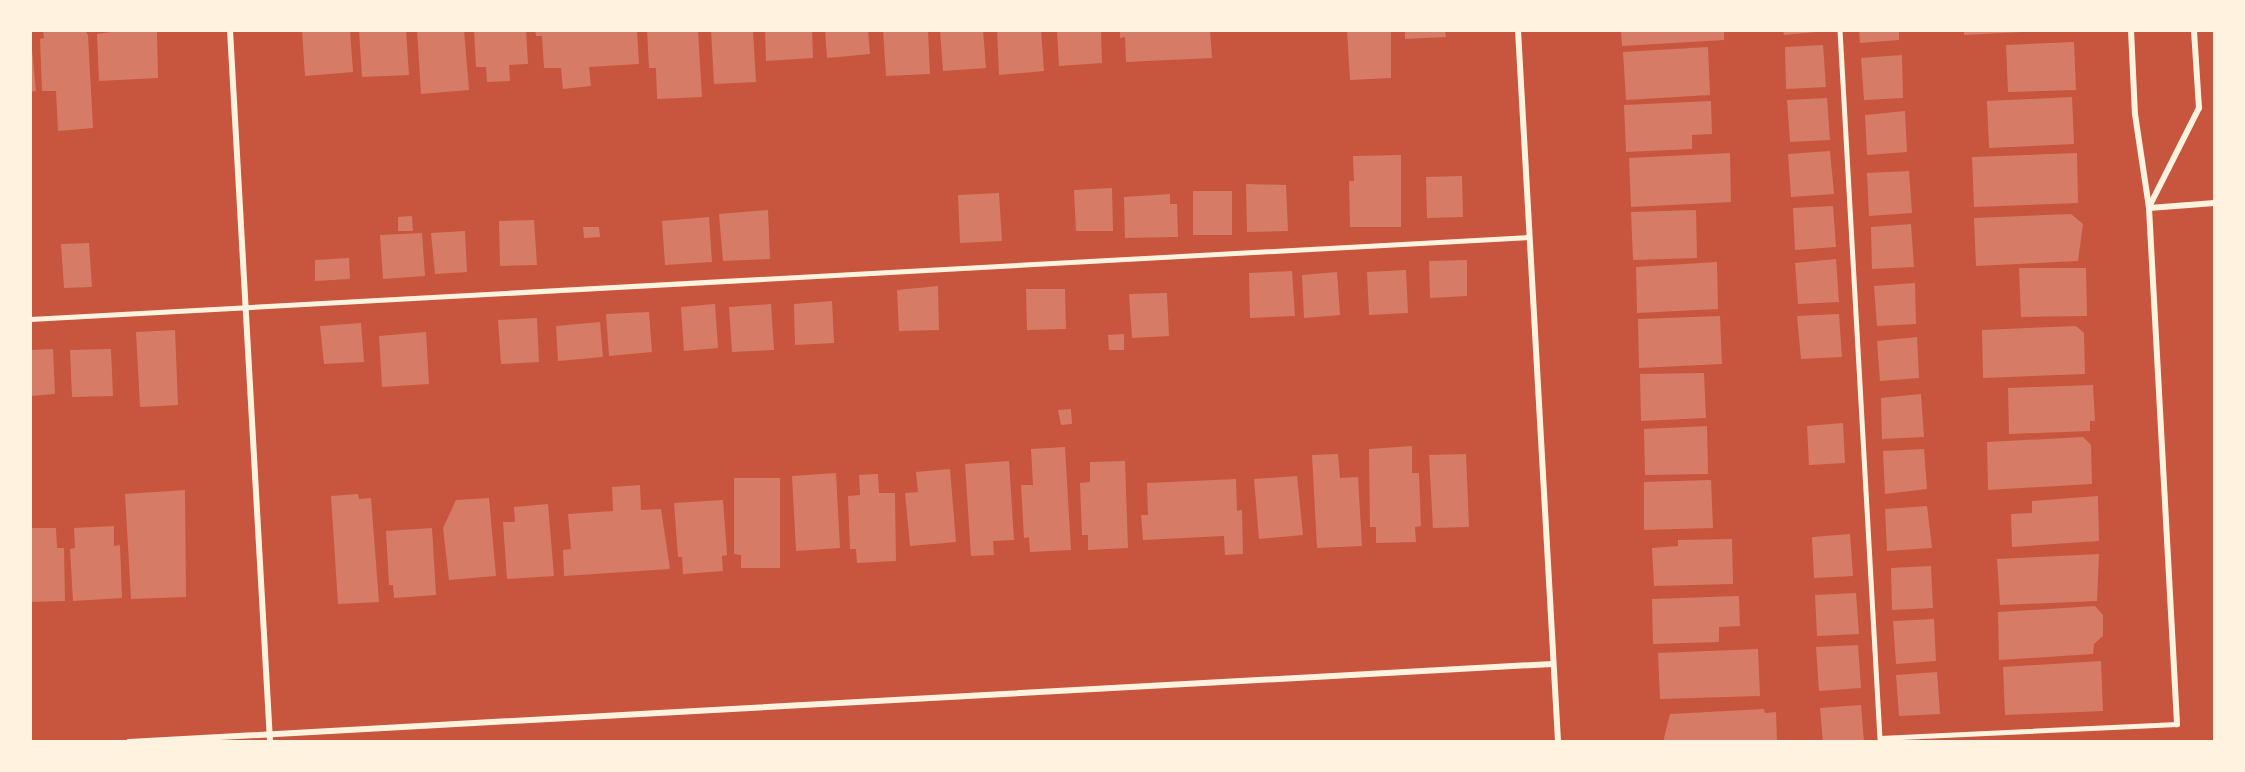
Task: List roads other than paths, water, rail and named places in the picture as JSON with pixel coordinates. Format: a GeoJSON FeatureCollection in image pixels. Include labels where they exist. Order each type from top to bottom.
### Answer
{"type":"FeatureCollection","features":[{"type":"Feature","properties":{"kind":"street"},"geometry":{"type":"LineString","coordinates":[[230,30],[270,742]]}},
{"type":"Feature","properties":{"kind":"street"},"geometry":{"type":"LineString","coordinates":[[1518,30],[1558,742]]}},
{"type":"Feature","properties":{"kind":"street"},"geometry":{"type":"LineString","coordinates":[[2131,30],[2135,114],[2149,208],[2177,724]]}},
{"type":"Feature","properties":{"kind":"street"},"geometry":{"type":"LineString","coordinates":[[2149,208],[2199,108],[2194,30]]}},
{"type":"Feature","properties":{"kind":"street"},"geometry":{"type":"LineString","coordinates":[[2149,208],[2215,203]]}},
{"type":"Feature","properties":{"kind":"street"},"geometry":{"type":"LineString","coordinates":[[129,742],[1553,664]]}},
{"type":"Feature","properties":{"kind":"lane"},"geometry":{"type":"LineString","coordinates":[[1840,30],[1880,738],[2177,724]]}},
{"type":"Feature","properties":{"kind":"lane"},"geometry":{"type":"LineString","coordinates":[[30,319],[1529,237]]}}]}
